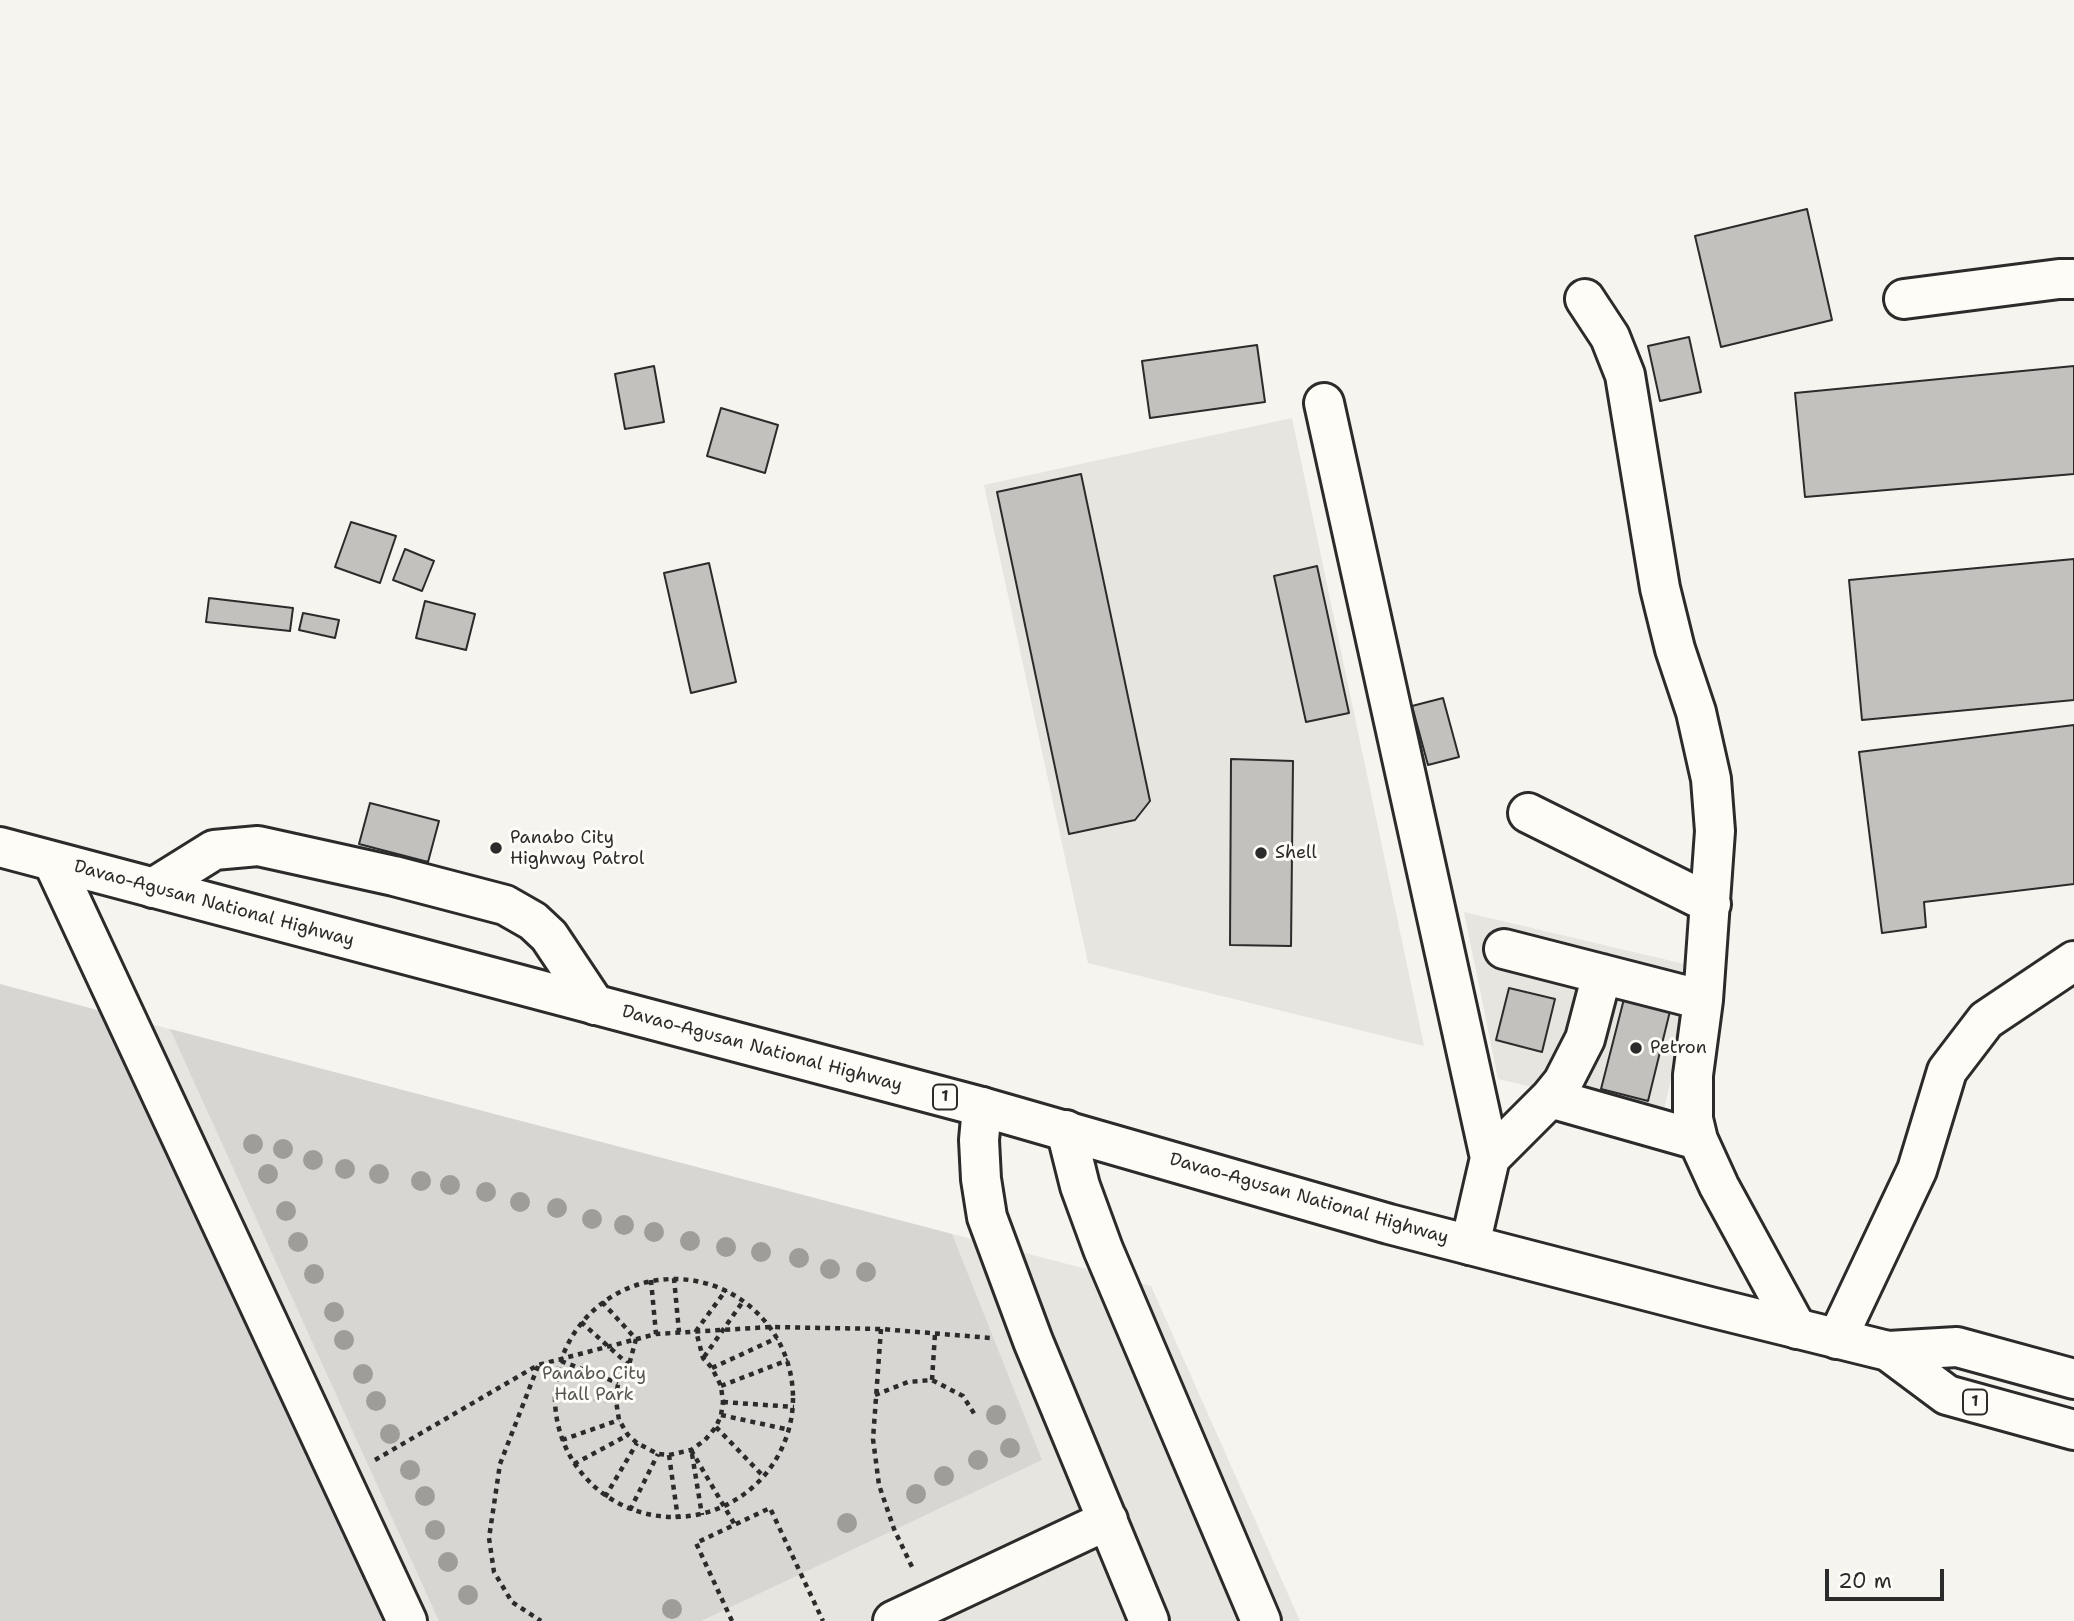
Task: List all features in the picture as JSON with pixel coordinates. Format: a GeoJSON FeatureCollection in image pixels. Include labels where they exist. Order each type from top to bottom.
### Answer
{"type":"FeatureCollection","features":[{"type":"Feature","properties":{"kind":"main road"},"geometry":{"type":"LineString","coordinates":[[1904,299],[2074,279]]}},
{"type":"Feature","properties":{"kind":"main road"},"geometry":{"type":"LineString","coordinates":[[1585,299],[1610,337],[1625,375],[1660,588],[1675,649],[1696,712],[1711,779],[1715,831],[1711,904],[1691,1099],[1698,1140],[1741,1228],[1797,1329]]}},
{"type":"Feature","properties":{"kind":"main road"},"geometry":{"type":"LineString","coordinates":[[1324,402],[1490,1158],[1470,1245]]}},
{"type":"Feature","properties":{"kind":"main road"},"geometry":{"type":"LineString","coordinates":[[1528,813],[1711,904]]}},
{"type":"Feature","properties":{"kind":"main road"},"geometry":{"type":"LineString","coordinates":[[153,888],[214,850],[258,846],[394,876],[505,905],[533,921],[549,936],[595,1004]]}},
{"type":"Feature","properties":{"kind":"main road","name":"Davao-Agusan National Highway"},"geometry":{"type":"LineString","coordinates":[[0,847],[982,1107],[1389,1224],[1797,1329],[1888,1351],[1957,1347],[2074,1379]]}},
{"type":"Feature","properties":{"kind":"main road"},"geometry":{"type":"LineString","coordinates":[[53,862],[407,1621]]}},
{"type":"Feature","properties":{"kind":"main road"},"geometry":{"type":"LineString","coordinates":[[1504,949],[1703,1000]]}},
{"type":"Feature","properties":{"kind":"main road"},"geometry":{"type":"LineString","coordinates":[[1837,1339],[1917,1170],[1947,1071],[1986,1020],[2074,961]]}},
{"type":"Feature","properties":{"kind":"main road"},"geometry":{"type":"LineString","coordinates":[[1490,1158],[1550,1098],[1574,1062],[1584,1039],[1602,974]]}},
{"type":"Feature","properties":{"kind":"main road"},"geometry":{"type":"LineString","coordinates":[[1550,1098],[1698,1140]]}},
{"type":"Feature","properties":{"kind":"main road"},"geometry":{"type":"LineString","coordinates":[[982,1107],[979,1140],[987,1217],[1033,1341],[1149,1621]]}},
{"type":"Feature","properties":{"kind":"main road"},"geometry":{"type":"LineString","coordinates":[[1066,1130],[1080,1186],[1102,1249],[1261,1621]]}},
{"type":"Feature","properties":{"kind":"main road","name":"Davao-Agusan National Highway"},"geometry":{"type":"LineString","coordinates":[[1888,1351],[1947,1395],[2074,1430]]}},
{"type":"Feature","properties":{"kind":"main road"},"geometry":{"type":"LineString","coordinates":[[893,1621],[1108,1520]]}},
{"type":"Feature","properties":{"kind":"path"},"geometry":{"type":"LineString","coordinates":[[674,1278],[679,1332]]}},
{"type":"Feature","properties":{"kind":"path"},"geometry":{"type":"LineString","coordinates":[[674,1278],[726,1290],[744,1300],[770,1327],[788,1360],[794,1407],[790,1430],[764,1477],[725,1508],[678,1519],[630,1510],[605,1497],[574,1464],[562,1440],[555,1395],[560,1360],[581,1322],[602,1302],[651,1280],[674,1278]]}},
{"type":"Feature","properties":{"kind":"path"},"geometry":{"type":"LineString","coordinates":[[651,1280],[656,1334]]}},
{"type":"Feature","properties":{"kind":"path"},"geometry":{"type":"LineString","coordinates":[[696,1331],[726,1290]]}},
{"type":"Feature","properties":{"kind":"path"},"geometry":{"type":"LineString","coordinates":[[703,1357],[744,1300]]}},
{"type":"Feature","properties":{"kind":"path"},"geometry":{"type":"LineString","coordinates":[[602,1302],[636,1339]]}},
{"type":"Feature","properties":{"kind":"path"},"geometry":{"type":"LineString","coordinates":[[581,1322],[629,1365]]}},
{"type":"Feature","properties":{"kind":"path"},"geometry":{"type":"LineString","coordinates":[[341,1480],[538,1365],[656,1334],[770,1327],[881,1329],[1033,1341]]}},
{"type":"Feature","properties":{"kind":"path"},"geometry":{"type":"LineString","coordinates":[[881,1329],[873,1439],[879,1485],[894,1529],[930,1604]]}},
{"type":"Feature","properties":{"kind":"path"},"geometry":{"type":"LineString","coordinates":[[636,1339],[629,1365],[618,1383],[616,1401],[619,1420],[628,1436],[637,1443],[658,1454],[669,1455],[691,1450],[705,1440],[716,1427],[721,1415],[721,1386],[703,1357],[696,1331]]}},
{"type":"Feature","properties":{"kind":"path"},"geometry":{"type":"LineString","coordinates":[[932,1380],[935,1334]]}},
{"type":"Feature","properties":{"kind":"path"},"geometry":{"type":"LineString","coordinates":[[712,1368],[777,1338]]}},
{"type":"Feature","properties":{"kind":"path"},"geometry":{"type":"LineString","coordinates":[[560,1360],[618,1383]]}},
{"type":"Feature","properties":{"kind":"path"},"geometry":{"type":"LineString","coordinates":[[721,1386],[788,1360]]}},
{"type":"Feature","properties":{"kind":"path"},"geometry":{"type":"LineString","coordinates":[[538,1365],[500,1464],[489,1538],[494,1572],[500,1582],[512,1601],[541,1621]]}},
{"type":"Feature","properties":{"kind":"path"},"geometry":{"type":"LineString","coordinates":[[875,1395],[908,1381],[932,1380],[962,1396],[975,1415]]}},
{"type":"Feature","properties":{"kind":"path"},"geometry":{"type":"LineString","coordinates":[[555,1395],[616,1401]]}},
{"type":"Feature","properties":{"kind":"path"},"geometry":{"type":"LineString","coordinates":[[723,1402],[794,1407]]}},
{"type":"Feature","properties":{"kind":"path"},"geometry":{"type":"LineString","coordinates":[[721,1415],[790,1430]]}},
{"type":"Feature","properties":{"kind":"path"},"geometry":{"type":"LineString","coordinates":[[562,1440],[619,1420]]}},
{"type":"Feature","properties":{"kind":"path"},"geometry":{"type":"LineString","coordinates":[[716,1427],[764,1477]]}},
{"type":"Feature","properties":{"kind":"path"},"geometry":{"type":"LineString","coordinates":[[574,1464],[628,1436]]}},
{"type":"Feature","properties":{"kind":"path"},"geometry":{"type":"LineString","coordinates":[[605,1497],[637,1443]]}},
{"type":"Feature","properties":{"kind":"path"},"geometry":{"type":"LineString","coordinates":[[691,1450],[735,1525]]}},
{"type":"Feature","properties":{"kind":"path"},"geometry":{"type":"LineString","coordinates":[[691,1450],[702,1515]]}},
{"type":"Feature","properties":{"kind":"path"},"geometry":{"type":"LineString","coordinates":[[630,1510],[658,1454]]}},
{"type":"Feature","properties":{"kind":"path"},"geometry":{"type":"LineString","coordinates":[[669,1455],[678,1519]]}},
{"type":"Feature","properties":{"kind":"path"},"geometry":{"type":"LineString","coordinates":[[732,1621],[696,1543],[770,1508],[823,1621]]}},
{"type":"Feature","properties":{"kind":"shaded area"},"geometry":{"type":"Polygon","coordinates":[[[1292,418],[1424,1046],[1088,963],[984,485],[1292,418]]]}},
{"type":"Feature","properties":{"kind":"shaded area"},"geometry":{"type":"Polygon","coordinates":[[[1464,912],[1697,967],[1662,1118],[1498,1079],[1464,912]]]}},
{"type":"Feature","properties":{"kind":"shaded area","name":"Panabo City Hall Park"},"geometry":{"type":"Polygon","coordinates":[[[101,1011],[1151,1286],[1300,1621],[385,1621],[101,1011]]]}},
{"type":"Feature","properties":{"kind":"green space"},"geometry":{"type":"Polygon","coordinates":[[[0,984],[101,1011],[385,1621],[0,1621],[0,984]]]}},
{"type":"Feature","properties":{"kind":"green space","name":"Panabo City Hall Park"},"geometry":{"type":"Polygon","coordinates":[[[170,1029],[952,1234],[1042,1460],[701,1621],[439,1621],[170,1029]]]}},
{"type":"Feature","properties":{"kind":"building"},"geometry":{"type":"Polygon","coordinates":[[[1807,209],[1832,320],[1721,347],[1695,236],[1807,209]]]}},
{"type":"Feature","properties":{"kind":"building"},"geometry":{"type":"Polygon","coordinates":[[[1689,337],[1701,392],[1660,401],[1648,346],[1689,337]]]}},
{"type":"Feature","properties":{"kind":"building"},"geometry":{"type":"Polygon","coordinates":[[[1257,345],[1265,402],[1150,418],[1142,361],[1257,345]]]}},
{"type":"Feature","properties":{"kind":"building"},"geometry":{"type":"Polygon","coordinates":[[[654,366],[664,422],[625,429],[615,374],[654,366]]]}},
{"type":"Feature","properties":{"kind":"building"},"geometry":{"type":"Polygon","coordinates":[[[2074,366],[2074,474],[1805,497],[1795,393],[2074,366]]]}},
{"type":"Feature","properties":{"kind":"building"},"geometry":{"type":"Polygon","coordinates":[[[721,408],[778,425],[765,473],[707,456],[721,408]]]}},
{"type":"Feature","properties":{"kind":"building"},"geometry":{"type":"Polygon","coordinates":[[[1081,474],[1150,801],[1135,820],[1069,834],[997,492],[1081,474]]]}},
{"type":"Feature","properties":{"kind":"building"},"geometry":{"type":"Polygon","coordinates":[[[351,522],[396,536],[380,583],[335,567],[351,522]]]}},
{"type":"Feature","properties":{"kind":"building"},"geometry":{"type":"Polygon","coordinates":[[[405,549],[434,561],[422,591],[393,580],[405,549]]]}},
{"type":"Feature","properties":{"kind":"building"},"geometry":{"type":"Polygon","coordinates":[[[2074,559],[2074,700],[1862,720],[1849,580],[2074,559]]]}},
{"type":"Feature","properties":{"kind":"building"},"geometry":{"type":"Polygon","coordinates":[[[709,563],[736,682],[691,693],[664,573],[709,563]]]}},
{"type":"Feature","properties":{"kind":"building"},"geometry":{"type":"Polygon","coordinates":[[[1317,566],[1349,713],[1306,722],[1274,576],[1317,566]]]}},
{"type":"Feature","properties":{"kind":"building"},"geometry":{"type":"Polygon","coordinates":[[[209,598],[293,608],[290,631],[206,622],[209,598]]]}},
{"type":"Feature","properties":{"kind":"building"},"geometry":{"type":"Polygon","coordinates":[[[425,601],[475,614],[466,650],[416,638],[425,601]]]}},
{"type":"Feature","properties":{"kind":"building"},"geometry":{"type":"Polygon","coordinates":[[[303,613],[339,620],[335,638],[299,630],[303,613]]]}},
{"type":"Feature","properties":{"kind":"building"},"geometry":{"type":"Polygon","coordinates":[[[1443,698],[1459,757],[1428,765],[1412,706],[1443,698]]]}},
{"type":"Feature","properties":{"kind":"building"},"geometry":{"type":"Polygon","coordinates":[[[2074,725],[2074,884],[1924,902],[1926,927],[1882,933],[1859,752],[2074,725]]]}},
{"type":"Feature","properties":{"kind":"building","name":"Shell"},"geometry":{"type":"Polygon","coordinates":[[[1231,759],[1293,761],[1291,946],[1230,945],[1231,759]]]}},
{"type":"Feature","properties":{"kind":"building"},"geometry":{"type":"Polygon","coordinates":[[[370,803],[439,821],[428,862],[359,844],[370,803]]]}},
{"type":"Feature","properties":{"kind":"building"},"geometry":{"type":"Polygon","coordinates":[[[1509,988],[1555,999],[1542,1052],[1496,1040],[1509,988]]]}},
{"type":"Feature","properties":{"kind":"building","name":"Petron"},"geometry":{"type":"Polygon","coordinates":[[[1625,995],[1671,1007],[1648,1101],[1601,1089],[1625,995]]]}},
{"type":"Feature","properties":{"kind":"place","name":"Panabo City Highway Patrol"},"geometry":{"type":"Point","coordinates":[496,848]}},
{"type":"Feature","properties":{"kind":"place","name":"Shell"},"geometry":{"type":"Point","coordinates":[1261,853]}},
{"type":"Feature","properties":{"kind":"place","name":"Petron"},"geometry":{"type":"Point","coordinates":[1636,1048]}}]}
